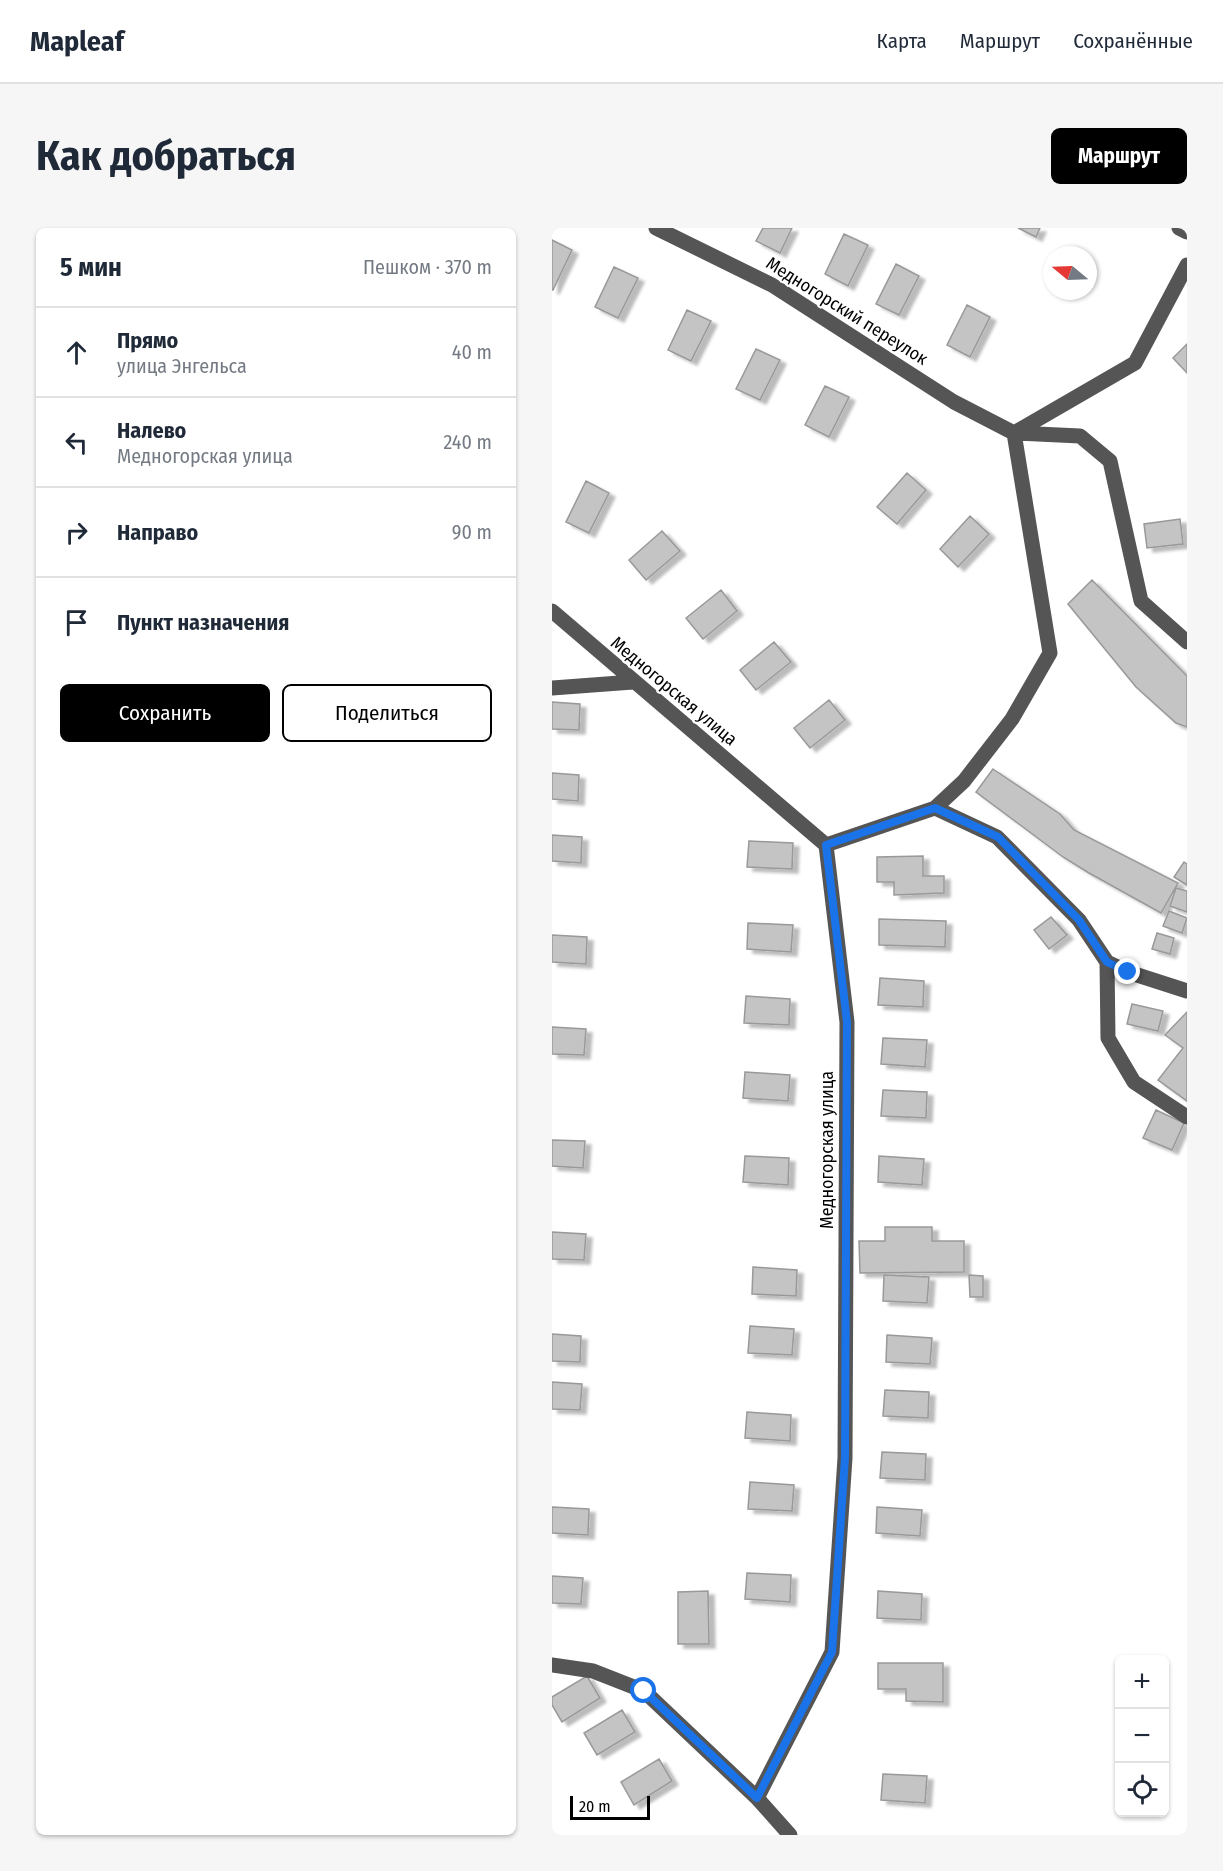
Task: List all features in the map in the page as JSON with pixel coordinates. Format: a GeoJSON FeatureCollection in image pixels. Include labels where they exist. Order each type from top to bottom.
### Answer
{"type":"FeatureCollection","features":[{"type":"Feature","properties":{"kind":"street","name":"Медногорский переулок"},"geometry":{"type":"LineString","coordinates":[[656,228],[772,285],[954,402],[1014,433]]}},
{"type":"Feature","properties":{"kind":"street"},"geometry":{"type":"LineString","coordinates":[[1179,228],[1187,232]]}},
{"type":"Feature","properties":{"kind":"street"},"geometry":{"type":"LineString","coordinates":[[1014,433],[1136,363],[1187,265]]}},
{"type":"Feature","properties":{"kind":"street"},"geometry":{"type":"LineString","coordinates":[[1014,433],[1080,436],[1110,461],[1141,602],[1187,642]]}},
{"type":"Feature","properties":{"kind":"street"},"geometry":{"type":"LineString","coordinates":[[826,845],[935,808],[964,781],[1012,718],[1050,653],[1014,433]]}},
{"type":"Feature","properties":{"kind":"street","name":"Медногорская улица"},"geometry":{"type":"LineString","coordinates":[[552,611],[826,845],[847,1022],[845,1458],[832,1652],[757,1798]]}},
{"type":"Feature","properties":{"kind":"street"},"geometry":{"type":"LineString","coordinates":[[552,688],[633,682]]}},
{"type":"Feature","properties":{"kind":"street"},"geometry":{"type":"LineString","coordinates":[[935,808],[998,837],[1079,920],[1107,962],[1128,972],[1187,991]]}},
{"type":"Feature","properties":{"kind":"street"},"geometry":{"type":"LineString","coordinates":[[1107,962],[1108,1038],[1134,1082],[1187,1117]]}},
{"type":"Feature","properties":{"kind":"street"},"geometry":{"type":"LineString","coordinates":[[552,1665],[593,1671],[644,1691],[757,1798],[790,1835]]}},
{"type":"Feature","properties":{"kind":"building"},"geometry":{"type":"Polygon","coordinates":[[[763,228],[792,228],[780,253],[756,241],[763,228]]]}},
{"type":"Feature","properties":{"kind":"building"},"geometry":{"type":"Polygon","coordinates":[[[1018,228],[1040,228],[1036,237],[1018,228]]]}},
{"type":"Feature","properties":{"kind":"building"},"geometry":{"type":"Polygon","coordinates":[[[844,234],[868,245],[848,286],[825,274],[844,234]]]}},
{"type":"Feature","properties":{"kind":"building"},"geometry":{"type":"Polygon","coordinates":[[[552,240],[572,250],[553,290],[552,290],[552,240]]]}},
{"type":"Feature","properties":{"kind":"building"},"geometry":{"type":"Polygon","coordinates":[[[896,264],[919,276],[899,315],[876,304],[896,264]]]}},
{"type":"Feature","properties":{"kind":"building"},"geometry":{"type":"Polygon","coordinates":[[[614,267],[638,278],[618,318],[595,307],[614,267]]]}},
{"type":"Feature","properties":{"kind":"building"},"geometry":{"type":"Polygon","coordinates":[[[967,305],[990,317],[970,357],[947,345],[967,305]]]}},
{"type":"Feature","properties":{"kind":"building"},"geometry":{"type":"Polygon","coordinates":[[[687,310],[711,321],[691,361],[668,350],[687,310]]]}},
{"type":"Feature","properties":{"kind":"building"},"geometry":{"type":"Polygon","coordinates":[[[1187,344],[1187,373],[1173,358],[1187,344]]]}},
{"type":"Feature","properties":{"kind":"building"},"geometry":{"type":"Polygon","coordinates":[[[756,349],[780,360],[760,400],[736,389],[756,349]]]}},
{"type":"Feature","properties":{"kind":"building"},"geometry":{"type":"Polygon","coordinates":[[[825,386],[849,397],[829,437],[805,425],[825,386]]]}},
{"type":"Feature","properties":{"kind":"building"},"geometry":{"type":"Polygon","coordinates":[[[907,473],[926,490],[897,524],[877,507],[907,473]]]}},
{"type":"Feature","properties":{"kind":"building"},"geometry":{"type":"Polygon","coordinates":[[[586,481],[609,493],[589,533],[566,522],[586,481]]]}},
{"type":"Feature","properties":{"kind":"building"},"geometry":{"type":"Polygon","coordinates":[[[970,516],[989,534],[958,567],[940,549],[970,516]]]}},
{"type":"Feature","properties":{"kind":"building"},"geometry":{"type":"Polygon","coordinates":[[[1180,519],[1183,544],[1147,548],[1144,524],[1180,519]]]}},
{"type":"Feature","properties":{"kind":"building"},"geometry":{"type":"Polygon","coordinates":[[[662,531],[680,551],[646,580],[629,560],[662,531]]]}},
{"type":"Feature","properties":{"kind":"building"},"geometry":{"type":"Polygon","coordinates":[[[1092,580],[1187,676],[1187,727],[1176,723],[1136,687],[1068,604],[1092,580]]]}},
{"type":"Feature","properties":{"kind":"building"},"geometry":{"type":"Polygon","coordinates":[[[721,590],[737,611],[703,639],[686,618],[721,590]]]}},
{"type":"Feature","properties":{"kind":"building"},"geometry":{"type":"Polygon","coordinates":[[[774,642],[791,662],[756,690],[740,670],[774,642]]]}},
{"type":"Feature","properties":{"kind":"building"},"geometry":{"type":"Polygon","coordinates":[[[829,700],[845,720],[810,748],[794,728],[829,700]]]}},
{"type":"Feature","properties":{"kind":"building"},"geometry":{"type":"Polygon","coordinates":[[[552,702],[580,704],[579,730],[552,729],[552,702]]]}},
{"type":"Feature","properties":{"kind":"building"},"geometry":{"type":"Polygon","coordinates":[[[993,769],[1060,814],[1074,830],[1178,883],[1161,913],[1063,857],[976,792],[993,769]]]}},
{"type":"Feature","properties":{"kind":"building"},"geometry":{"type":"Polygon","coordinates":[[[552,773],[579,775],[578,801],[552,799],[552,773]]]}},
{"type":"Feature","properties":{"kind":"building"},"geometry":{"type":"Polygon","coordinates":[[[552,835],[582,837],[581,863],[552,861],[552,835]]]}},
{"type":"Feature","properties":{"kind":"building"},"geometry":{"type":"Polygon","coordinates":[[[749,841],[793,843],[792,869],[747,867],[749,841]]]}},
{"type":"Feature","properties":{"kind":"building"},"geometry":{"type":"Polygon","coordinates":[[[923,856],[923,876],[944,876],[944,893],[894,895],[894,882],[877,882],[877,857],[923,856]]]}},
{"type":"Feature","properties":{"kind":"building"},"geometry":{"type":"Polygon","coordinates":[[[1184,862],[1187,864],[1187,885],[1174,877],[1184,862]]]}},
{"type":"Feature","properties":{"kind":"building"},"geometry":{"type":"Polygon","coordinates":[[[1176,888],[1187,891],[1187,912],[1170,906],[1176,888]]]}},
{"type":"Feature","properties":{"kind":"building"},"geometry":{"type":"Polygon","coordinates":[[[1169,911],[1187,918],[1182,933],[1163,926],[1169,911]]]}},
{"type":"Feature","properties":{"kind":"building"},"geometry":{"type":"Polygon","coordinates":[[[1051,917],[1067,935],[1049,949],[1034,930],[1051,917]]]}},
{"type":"Feature","properties":{"kind":"building"},"geometry":{"type":"Polygon","coordinates":[[[879,919],[946,921],[945,947],[879,945],[879,919]]]}},
{"type":"Feature","properties":{"kind":"building"},"geometry":{"type":"Polygon","coordinates":[[[748,923],[793,925],[791,952],[747,949],[748,923]]]}},
{"type":"Feature","properties":{"kind":"building"},"geometry":{"type":"Polygon","coordinates":[[[1157,933],[1174,938],[1170,954],[1152,949],[1157,933]]]}},
{"type":"Feature","properties":{"kind":"building"},"geometry":{"type":"Polygon","coordinates":[[[552,935],[587,937],[586,964],[552,962],[552,935]]]}},
{"type":"Feature","properties":{"kind":"building"},"geometry":{"type":"Polygon","coordinates":[[[880,978],[924,981],[923,1007],[878,1005],[880,978]]]}},
{"type":"Feature","properties":{"kind":"building"},"geometry":{"type":"Polygon","coordinates":[[[746,996],[790,999],[789,1025],[744,1023],[746,996]]]}},
{"type":"Feature","properties":{"kind":"building"},"geometry":{"type":"Polygon","coordinates":[[[1132,1004],[1163,1011],[1158,1031],[1127,1024],[1132,1004]]]}},
{"type":"Feature","properties":{"kind":"building"},"geometry":{"type":"Polygon","coordinates":[[[1187,1012],[1187,1101],[1158,1080],[1183,1048],[1165,1035],[1187,1012]]]}},
{"type":"Feature","properties":{"kind":"building"},"geometry":{"type":"Polygon","coordinates":[[[552,1027],[586,1029],[584,1055],[552,1054],[552,1027]]]}},
{"type":"Feature","properties":{"kind":"building"},"geometry":{"type":"Polygon","coordinates":[[[883,1038],[927,1040],[925,1067],[881,1064],[883,1038]]]}},
{"type":"Feature","properties":{"kind":"building"},"geometry":{"type":"Polygon","coordinates":[[[745,1072],[790,1075],[788,1101],[743,1098],[745,1072]]]}},
{"type":"Feature","properties":{"kind":"building"},"geometry":{"type":"Polygon","coordinates":[[[883,1090],[927,1092],[926,1118],[881,1116],[883,1090]]]}},
{"type":"Feature","properties":{"kind":"building"},"geometry":{"type":"Polygon","coordinates":[[[1156,1110],[1184,1123],[1172,1150],[1143,1138],[1156,1110]]]}},
{"type":"Feature","properties":{"kind":"building"},"geometry":{"type":"Polygon","coordinates":[[[552,1140],[585,1141],[583,1168],[552,1166],[552,1140]]]}},
{"type":"Feature","properties":{"kind":"building"},"geometry":{"type":"Polygon","coordinates":[[[745,1156],[789,1158],[788,1185],[743,1182],[745,1156]]]}},
{"type":"Feature","properties":{"kind":"building"},"geometry":{"type":"Polygon","coordinates":[[[879,1156],[924,1159],[922,1185],[878,1182],[879,1156]]]}},
{"type":"Feature","properties":{"kind":"building"},"geometry":{"type":"Polygon","coordinates":[[[885,1227],[932,1227],[932,1241],[964,1241],[964,1272],[860,1273],[859,1241],[885,1241],[885,1227]]]}},
{"type":"Feature","properties":{"kind":"building"},"geometry":{"type":"Polygon","coordinates":[[[552,1232],[586,1234],[584,1260],[552,1259],[552,1232]]]}},
{"type":"Feature","properties":{"kind":"building"},"geometry":{"type":"Polygon","coordinates":[[[753,1267],[797,1270],[796,1296],[752,1294],[753,1267]]]}},
{"type":"Feature","properties":{"kind":"building"},"geometry":{"type":"Polygon","coordinates":[[[884,1275],[929,1277],[927,1303],[883,1301],[884,1275]]]}},
{"type":"Feature","properties":{"kind":"building"},"geometry":{"type":"Polygon","coordinates":[[[969,1275],[983,1276],[983,1297],[970,1297],[969,1275]]]}},
{"type":"Feature","properties":{"kind":"building"},"geometry":{"type":"Polygon","coordinates":[[[750,1326],[794,1329],[792,1355],[748,1353],[750,1326]]]}},
{"type":"Feature","properties":{"kind":"building"},"geometry":{"type":"Polygon","coordinates":[[[552,1334],[581,1336],[580,1362],[552,1361],[552,1334]]]}},
{"type":"Feature","properties":{"kind":"building"},"geometry":{"type":"Polygon","coordinates":[[[887,1335],[932,1338],[930,1364],[886,1362],[887,1335]]]}},
{"type":"Feature","properties":{"kind":"building"},"geometry":{"type":"Polygon","coordinates":[[[552,1382],[582,1384],[580,1410],[552,1409],[552,1382]]]}},
{"type":"Feature","properties":{"kind":"building"},"geometry":{"type":"Polygon","coordinates":[[[885,1390],[929,1392],[928,1418],[883,1416],[885,1390]]]}},
{"type":"Feature","properties":{"kind":"building"},"geometry":{"type":"Polygon","coordinates":[[[747,1412],[791,1415],[790,1441],[745,1438],[747,1412]]]}},
{"type":"Feature","properties":{"kind":"building"},"geometry":{"type":"Polygon","coordinates":[[[882,1452],[926,1454],[925,1480],[880,1478],[882,1452]]]}},
{"type":"Feature","properties":{"kind":"building"},"geometry":{"type":"Polygon","coordinates":[[[750,1482],[794,1485],[792,1511],[748,1509],[750,1482]]]}},
{"type":"Feature","properties":{"kind":"building"},"geometry":{"type":"Polygon","coordinates":[[[552,1507],[589,1509],[588,1535],[552,1533],[552,1507]]]}},
{"type":"Feature","properties":{"kind":"building"},"geometry":{"type":"Polygon","coordinates":[[[877,1507],[922,1510],[920,1536],[876,1533],[877,1507]]]}},
{"type":"Feature","properties":{"kind":"building"},"geometry":{"type":"Polygon","coordinates":[[[747,1573],[791,1575],[790,1602],[745,1599],[747,1573]]]}},
{"type":"Feature","properties":{"kind":"building"},"geometry":{"type":"Polygon","coordinates":[[[552,1576],[583,1578],[581,1604],[552,1603],[552,1576]]]}},
{"type":"Feature","properties":{"kind":"building"},"geometry":{"type":"Polygon","coordinates":[[[708,1591],[709,1644],[678,1644],[678,1592],[708,1591]]]}},
{"type":"Feature","properties":{"kind":"building"},"geometry":{"type":"Polygon","coordinates":[[[878,1591],[922,1594],[921,1620],[877,1618],[878,1591]]]}},
{"type":"Feature","properties":{"kind":"building"},"geometry":{"type":"Polygon","coordinates":[[[878,1663],[943,1663],[943,1702],[906,1701],[906,1689],[878,1689],[878,1663]]]}},
{"type":"Feature","properties":{"kind":"building"},"geometry":{"type":"Polygon","coordinates":[[[587,1676],[600,1698],[562,1722],[552,1705],[552,1697],[587,1676]]]}},
{"type":"Feature","properties":{"kind":"building"},"geometry":{"type":"Polygon","coordinates":[[[622,1710],[635,1732],[597,1755],[584,1733],[622,1710]]]}},
{"type":"Feature","properties":{"kind":"building"},"geometry":{"type":"Polygon","coordinates":[[[659,1759],[672,1781],[634,1805],[621,1782],[659,1759]]]}},
{"type":"Feature","properties":{"kind":"building"},"geometry":{"type":"Polygon","coordinates":[[[883,1774],[927,1776],[925,1803],[881,1800],[883,1774]]]}},
{"type":"Feature","properties":{"kind":"route"},"geometry":{"type":"LineString","coordinates":[[644,1691],[757,1798],[832,1652],[845,1458],[847,1022],[826,845],[935,808],[998,837],[1079,920],[1107,962],[1128,972]]}}]}
